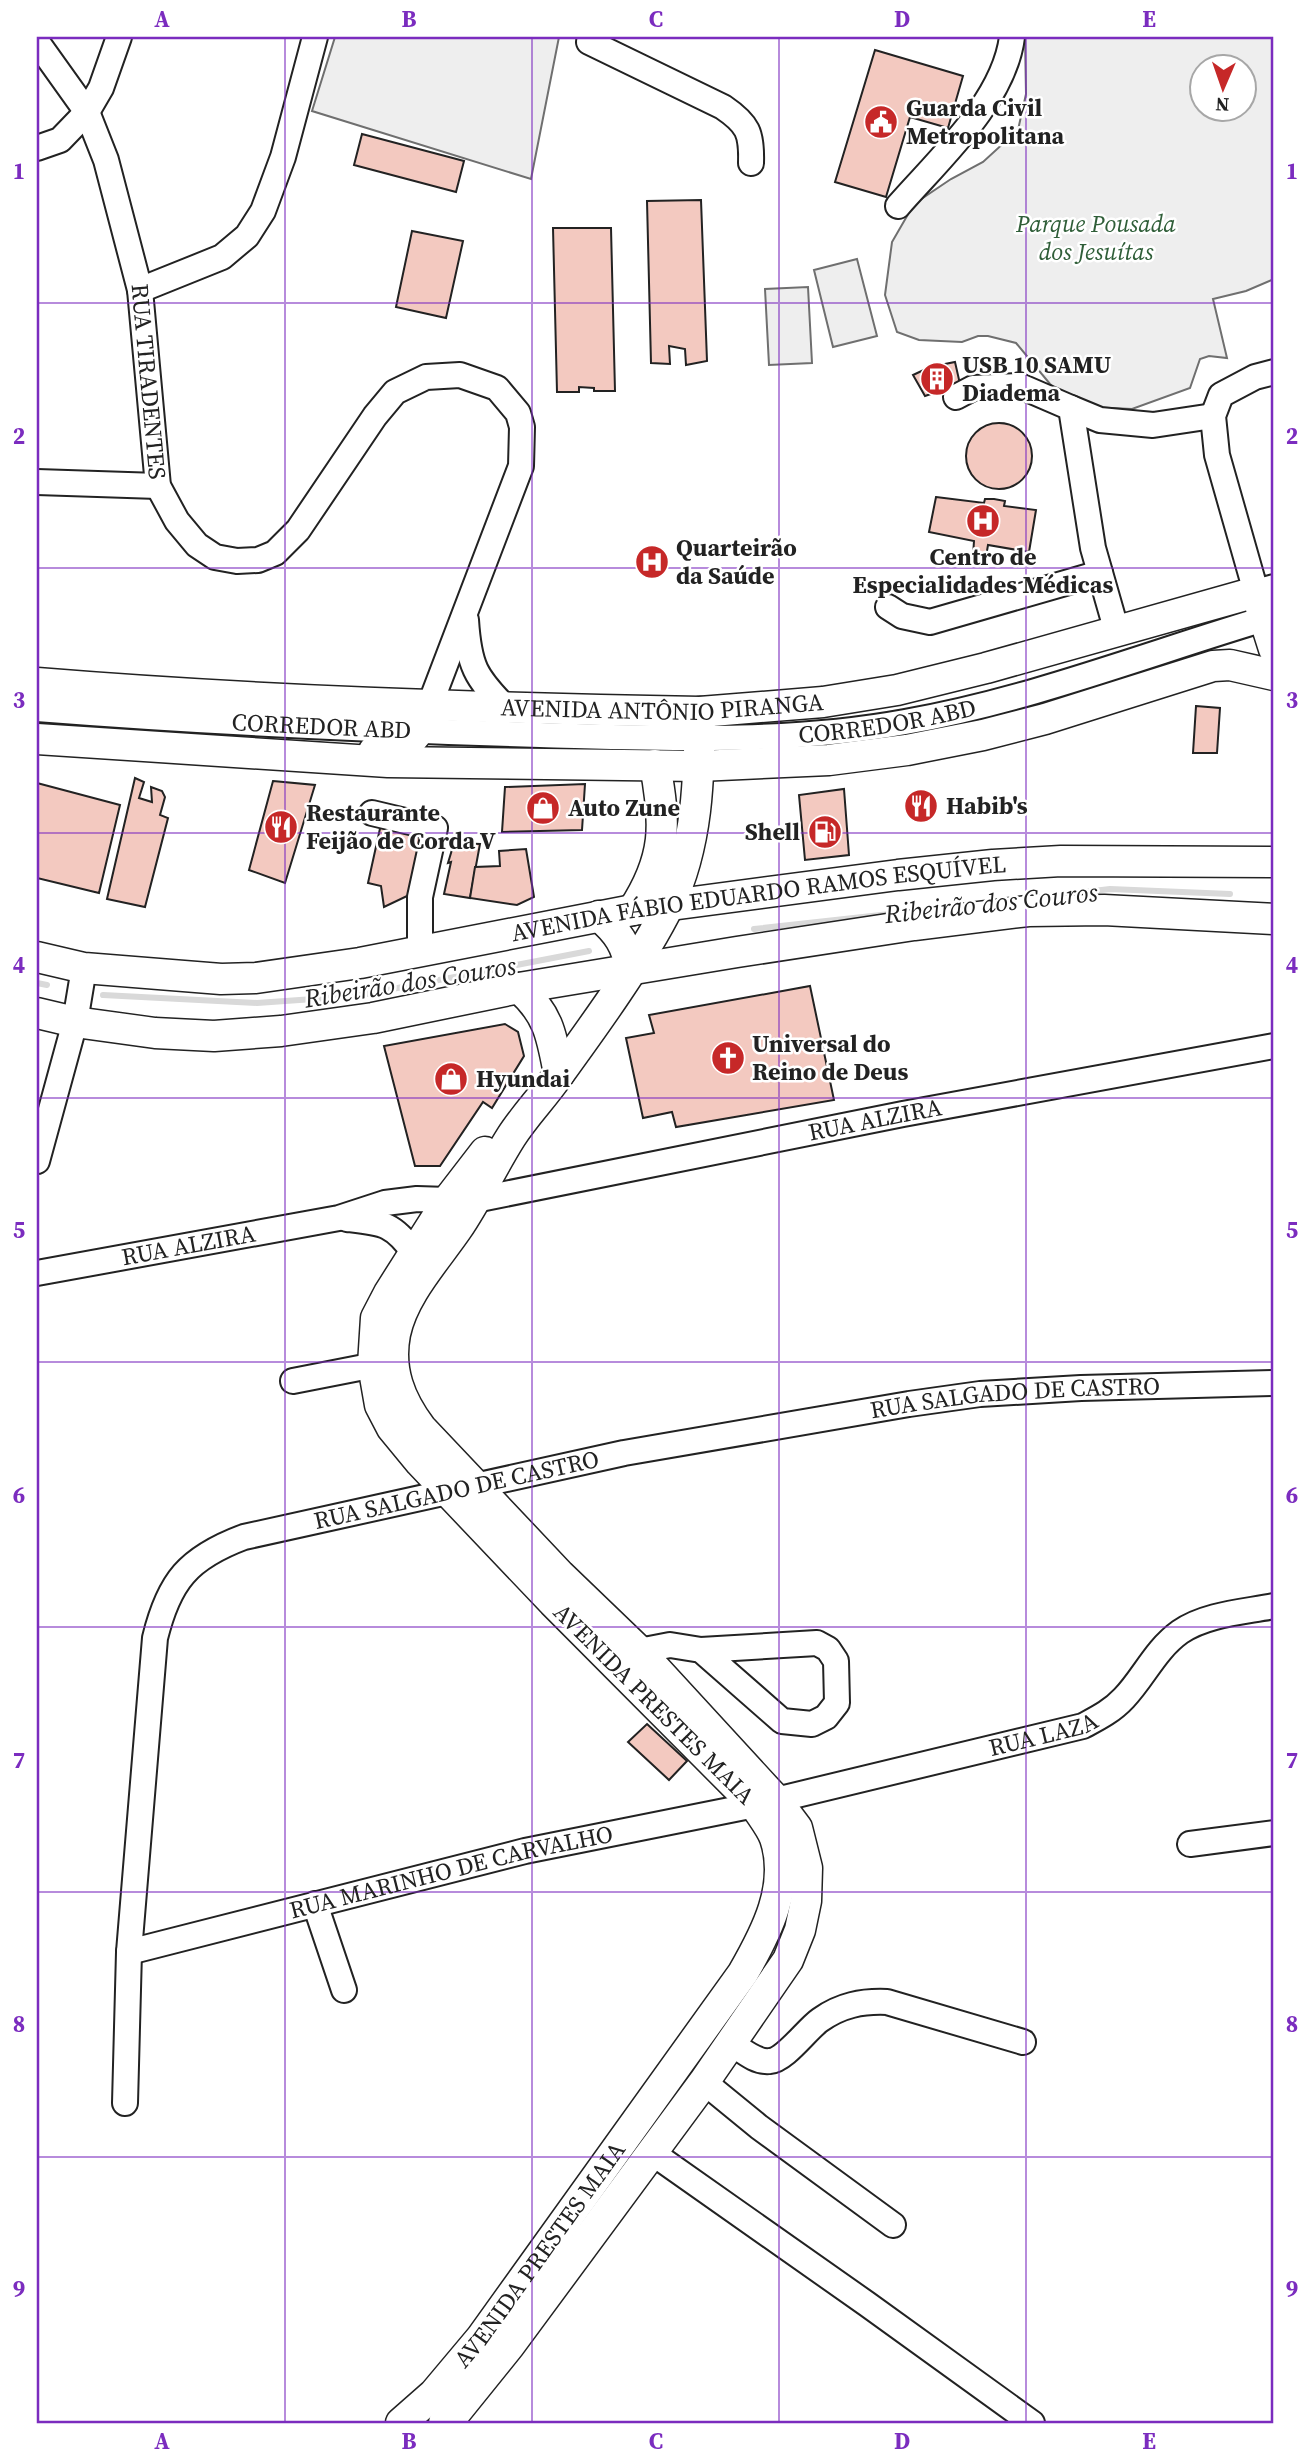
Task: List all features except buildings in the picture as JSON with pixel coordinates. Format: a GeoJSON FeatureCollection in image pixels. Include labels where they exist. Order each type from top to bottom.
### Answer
{"type":"FeatureCollection","features":[{"type":"Feature","properties":{"kind":"main road","name":"AVENIDA ANTÔNIO PIRANGA"},"geometry":{"type":"LineString","coordinates":[[37,739],[388,762],[655,765],[699,739],[823,702],[897,690],[1116,632],[1267,603]]}},
{"type":"Feature","properties":{"kind":"main road"},"geometry":{"type":"LineString","coordinates":[[1267,603],[1274,649]]}},
{"type":"Feature","properties":{"kind":"main road","name":"AVENIDA ANTÔNIO PIRANGA"},"geometry":{"type":"LineString","coordinates":[[37,682],[424,719],[507,709],[829,760],[907,750],[983,735],[1045,719],[1213,666],[1230,665],[1274,675]]}},
{"type":"Feature","properties":{"kind":"main road"},"geometry":{"type":"LineString","coordinates":[[304,756],[385,751],[409,744],[424,719]]}},
{"type":"Feature","properties":{"kind":"main road","name":"AVENIDA PRESTES MAIA"},"geometry":{"type":"LineString","coordinates":[[383,1363],[413,1293],[457,1229],[456,1210],[484,1153],[511,1137],[559,1074],[630,970],[668,906],[689,848],[695,814],[699,739]]}},
{"type":"Feature","properties":{"kind":"main road"},"geometry":{"type":"LineString","coordinates":[[633,910],[656,867],[662,842],[662,815],[655,765]]}},
{"type":"Feature","properties":{"kind":"main road","name":"AVENIDA FÁBIO EDUARDO RAMOS ESQUÍVEL"},"geometry":{"type":"LineString","coordinates":[[37,957],[84,968],[240,979],[291,974],[633,910],[993,864],[1074,861],[1274,862]]}},
{"type":"Feature","properties":{"kind":"main road","name":"AVENIDA FÁBIO EDUARDO RAMOS ESQUÍVEL"},"geometry":{"type":"LineString","coordinates":[[37,1013],[75,1022],[155,1033],[214,1035],[281,1031],[373,1018],[519,988],[630,970],[914,925],[1028,911],[1104,910],[1274,919]]}},
{"type":"Feature","properties":{"kind":"main road"},"geometry":{"type":"LineString","coordinates":[[599,916],[614,928],[621,939],[629,959],[630,970]]}},
{"type":"Feature","properties":{"kind":"main road"},"geometry":{"type":"LineString","coordinates":[[519,988],[541,1010],[551,1032],[559,1074]]}},
{"type":"Feature","properties":{"kind":"main road","name":"AVENIDA PRESTES MAIA"},"geometry":{"type":"LineString","coordinates":[[444,2423],[509,2346],[704,2082],[788,1960],[800,1930],[806,1900],[807,1868],[797,1828],[766,1803],[630,1660],[514,1562],[463,1489],[420,1462],[392,1427],[380,1405],[383,1363],[376,1318],[388,1293],[415,1254],[462,1200]]}},
{"type":"Feature","properties":{"kind":"main road","name":"AVENIDA PRESTES MAIA"},"geometry":{"type":"LineString","coordinates":[[401,2423],[434,2394],[481,2338],[743,1973],[758,1947],[777,1899],[779,1870],[775,1838],[766,1803]]}},
{"type":"Feature","properties":{"kind":"street"},"geometry":{"type":"LineString","coordinates":[[48,144],[87,112],[101,88],[119,37]]}},
{"type":"Feature","properties":{"kind":"street"},"geometry":{"type":"LineString","coordinates":[[140,290],[222,257],[247,236],[263,211],[283,156],[315,37]]}},
{"type":"Feature","properties":{"kind":"street"},"geometry":{"type":"LineString","coordinates":[[898,206],[964,130],[989,96],[1006,62],[1012,37]]}},
{"type":"Feature","properties":{"kind":"street","name":"RUA TIRADENTES"},"geometry":{"type":"LineString","coordinates":[[37,41],[87,112],[106,160],[140,290],[158,486],[177,521],[197,545],[215,557],[237,561],[258,560],[275,553],[298,530],[375,416],[395,392],[426,377],[460,375],[497,388],[518,413],[522,427],[521,466],[424,719]]}},
{"type":"Feature","properties":{"kind":"street"},"geometry":{"type":"LineString","coordinates":[[589,42],[723,107],[740,119],[748,131],[752,147],[751,163]]}},
{"type":"Feature","properties":{"kind":"street"},"geometry":{"type":"LineString","coordinates":[[48,144],[83,148],[106,160]]}},
{"type":"Feature","properties":{"kind":"street"},"geometry":{"type":"LineString","coordinates":[[1267,603],[1217,455],[1213,416],[1221,395],[1255,377],[1274,372]]}},
{"type":"Feature","properties":{"kind":"street"},"geometry":{"type":"LineString","coordinates":[[956,397],[973,388],[1020,386],[1100,420],[1153,425],[1213,416]]}},
{"type":"Feature","properties":{"kind":"street"},"geometry":{"type":"LineString","coordinates":[[1071,408],[1093,548],[1116,632]]}},
{"type":"Feature","properties":{"kind":"street"},"geometry":{"type":"LineString","coordinates":[[37,482],[158,486]]}},
{"type":"Feature","properties":{"kind":"street"},"geometry":{"type":"LineString","coordinates":[[888,607],[902,616],[930,622],[1100,573]]}},
{"type":"Feature","properties":{"kind":"street","name":"CORREDOR ABD"},"geometry":{"type":"LineString","coordinates":[[37,709],[155,718],[424,719],[699,739],[808,735],[905,722],[1037,690],[1267,603]]}},
{"type":"Feature","properties":{"kind":"street","name":"RUA TIRADENTES"},"geometry":{"type":"LineString","coordinates":[[465,616],[469,655],[474,671],[482,684],[507,709]]}},
{"type":"Feature","properties":{"kind":"street"},"geometry":{"type":"LineString","coordinates":[[372,813],[435,828],[420,897],[420,951]]}},
{"type":"Feature","properties":{"kind":"street"},"geometry":{"type":"LineString","coordinates":[[37,1161],[75,1022],[84,968]]}},
{"type":"Feature","properties":{"kind":"street","name":"RUA ALZIRA"},"geometry":{"type":"LineString","coordinates":[[37,1273],[339,1218],[385,1203],[417,1199],[462,1200],[903,1114],[1274,1046]]}},
{"type":"Feature","properties":{"kind":"street","name":"RUA ALZIRA"},"geometry":{"type":"LineString","coordinates":[[339,1218],[375,1222],[389,1227],[402,1235],[415,1254]]}},
{"type":"Feature","properties":{"kind":"street"},"geometry":{"type":"LineString","coordinates":[[293,1381],[383,1363]]}},
{"type":"Feature","properties":{"kind":"street","name":"RUA SALGADO DE CASTRO"},"geometry":{"type":"LineString","coordinates":[[125,2103],[129,1952],[155,1638],[163,1609],[177,1582],[196,1561],[217,1547],[244,1537],[638,1451],[980,1394],[1081,1388],[1274,1383]]}},
{"type":"Feature","properties":{"kind":"street","name":"RUA LAZA"},"geometry":{"type":"LineString","coordinates":[[766,1803],[1083,1726],[1106,1714],[1125,1698],[1161,1648],[1181,1631],[1204,1620],[1274,1606]]}},
{"type":"Feature","properties":{"kind":"street"},"geometry":{"type":"LineString","coordinates":[[630,1660],[670,1645],[701,1650],[781,1643],[817,1643],[828,1649],[836,1661],[837,1703],[826,1717],[811,1724],[782,1721],[701,1650]]}},
{"type":"Feature","properties":{"kind":"street","name":"RUA MARINHO DE CARVALHO"},"geometry":{"type":"LineString","coordinates":[[129,1952],[525,1851],[766,1803]]}},
{"type":"Feature","properties":{"kind":"street"},"geometry":{"type":"LineString","coordinates":[[1190,1844],[1274,1833]]}},
{"type":"Feature","properties":{"kind":"street"},"geometry":{"type":"LineString","coordinates":[[315,1904],[344,1990]]}},
{"type":"Feature","properties":{"kind":"street"},"geometry":{"type":"LineString","coordinates":[[731,2043],[756,2059],[770,2062],[779,2058],[820,2020],[847,2005],[866,2001],[887,2002],[1023,2042]]}},
{"type":"Feature","properties":{"kind":"street"},"geometry":{"type":"LineString","coordinates":[[704,2082],[759,2127],[894,2225]]}},
{"type":"Feature","properties":{"kind":"street"},"geometry":{"type":"LineString","coordinates":[[651,2152],[1032,2423]]}},
{"type":"Feature","properties":{"kind":"green space"},"geometry":{"type":"Polygon","coordinates":[[[335,37],[559,37],[531,179],[312,111],[335,37]]]}},
{"type":"Feature","properties":{"kind":"green space","name":"Parque Pousada dos Jesuítas"},"geometry":{"type":"Polygon","coordinates":[[[1025,37],[1274,37],[1274,279],[1246,291],[1213,299],[1227,358],[1209,356],[1200,359],[1190,388],[1132,409],[1089,407],[1065,396],[1050,384],[1016,343],[988,336],[978,336],[962,342],[919,340],[897,332],[885,295],[892,242],[914,204],[951,179],[983,162],[1018,130],[1026,94],[1025,37]]]}},
{"type":"Feature","properties":{"kind":"green space"},"geometry":{"type":"Polygon","coordinates":[[[857,259],[877,336],[833,347],[814,270],[857,259]]]}},
{"type":"Feature","properties":{"kind":"green space"},"geometry":{"type":"Polygon","coordinates":[[[808,287],[812,363],[769,365],[765,289],[808,287]]]}},
{"type":"Feature","properties":{"kind":"waterway","name":"Ribeirão dos Couros"},"geometry":{"type":"LineString","coordinates":[[1043,897],[1110,889],[1230,894]]}},
{"type":"Feature","properties":{"kind":"waterway","name":"Ribeirão dos Couros"},"geometry":{"type":"LineString","coordinates":[[754,929],[890,914]]}},
{"type":"Feature","properties":{"kind":"waterway","name":"Ribeirão dos Couros"},"geometry":{"type":"LineString","coordinates":[[103,995],[257,1003],[356,996],[589,951]]}},
{"type":"Feature","properties":{"kind":"waterway","name":"Ribeirão dos Couros"},"geometry":{"type":"LineString","coordinates":[[37,983],[47,985]]}},
{"type":"Feature","properties":{"kind":"place","name":"Guarda Civil Metropolitana"},"geometry":{"type":"Point","coordinates":[881,122]}},
{"type":"Feature","properties":{"kind":"place","name":"USB 10 SAMU Diadema"},"geometry":{"type":"Point","coordinates":[937,379]}},
{"type":"Feature","properties":{"kind":"place","name":"Centro de Especialidades Médicas"},"geometry":{"type":"Point","coordinates":[983,521]}},
{"type":"Feature","properties":{"kind":"place","name":"Quarteirão da Saúde"},"geometry":{"type":"Point","coordinates":[652,562]}},
{"type":"Feature","properties":{"kind":"place","name":"Habib's"},"geometry":{"type":"Point","coordinates":[921,806]}},
{"type":"Feature","properties":{"kind":"place","name":"Auto Zune"},"geometry":{"type":"Point","coordinates":[543,808]}},
{"type":"Feature","properties":{"kind":"place","name":"Restaurante Feijão de Corda V"},"geometry":{"type":"Point","coordinates":[281,827]}},
{"type":"Feature","properties":{"kind":"place","name":"Shell"},"geometry":{"type":"Point","coordinates":[825,832]}},
{"type":"Feature","properties":{"kind":"place","name":"Universal do Reino de Deus"},"geometry":{"type":"Point","coordinates":[728,1058]}},
{"type":"Feature","properties":{"kind":"place","name":"Hyundai"},"geometry":{"type":"Point","coordinates":[451,1079]}}]}
